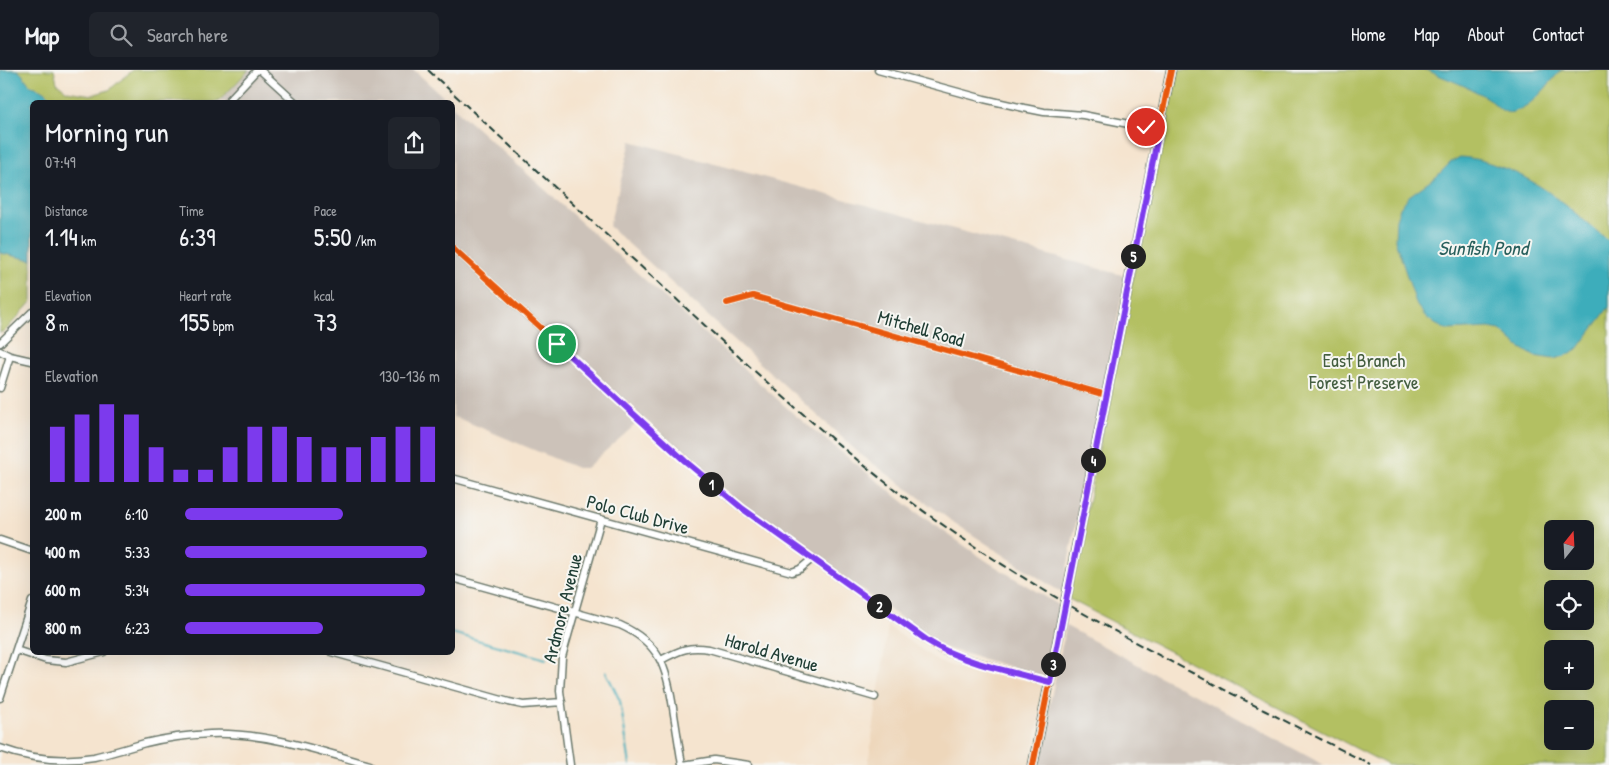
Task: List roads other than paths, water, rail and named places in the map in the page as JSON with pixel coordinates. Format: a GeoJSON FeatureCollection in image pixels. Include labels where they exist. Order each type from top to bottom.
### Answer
{"type":"FeatureCollection","features":[{"type":"Feature","properties":{"kind":"street"},"geometry":{"type":"LineString","coordinates":[[228,100],[259,70],[293,100]]}},
{"type":"Feature","properties":{"kind":"street"},"geometry":{"type":"LineString","coordinates":[[878,70],[988,100],[1044,112],[1083,115],[1159,130]]}},
{"type":"Feature","properties":{"kind":"street"},"geometry":{"type":"LineString","coordinates":[[1033,765],[1170,70]]}},
{"type":"Feature","properties":{"kind":"street"},"geometry":{"type":"LineString","coordinates":[[455,250],[685,461],[743,509],[941,650],[1050,682]]}},
{"type":"Feature","properties":{"kind":"street","name":"Mitchell Road"},"geometry":{"type":"LineString","coordinates":[[727,302],[754,296],[1106,395]]}},
{"type":"Feature","properties":{"kind":"street"},"geometry":{"type":"LineString","coordinates":[[0,343],[30,314]]}},
{"type":"Feature","properties":{"kind":"street"},"geometry":{"type":"LineString","coordinates":[[0,351],[10,356],[30,361]]}},
{"type":"Feature","properties":{"kind":"street"},"geometry":{"type":"LineString","coordinates":[[0,388],[10,356]]}},
{"type":"Feature","properties":{"kind":"street","name":"Polo Club Drive"},"geometry":{"type":"LineString","coordinates":[[455,479],[792,572],[800,569],[812,559]]}},
{"type":"Feature","properties":{"kind":"street","name":"Ardmore Avenue"},"geometry":{"type":"LineString","coordinates":[[570,765],[560,690],[562,657],[601,519]]}},
{"type":"Feature","properties":{"kind":"street"},"geometry":{"type":"LineString","coordinates":[[0,540],[30,550]]}},
{"type":"Feature","properties":{"kind":"street"},"geometry":{"type":"LineString","coordinates":[[455,579],[620,625],[632,631],[643,639],[661,660],[669,680],[683,765],[714,760],[749,765]]}},
{"type":"Feature","properties":{"kind":"street"},"geometry":{"type":"LineString","coordinates":[[0,698],[30,606]]}},
{"type":"Feature","properties":{"kind":"street","name":"Harold Avenue"},"geometry":{"type":"LineString","coordinates":[[661,660],[678,651],[693,647],[875,697]]}},
{"type":"Feature","properties":{"kind":"street"},"geometry":{"type":"LineString","coordinates":[[16,650],[30,655]]}},
{"type":"Feature","properties":{"kind":"street"},"geometry":{"type":"LineString","coordinates":[[31,655],[46,660],[66,662],[95,655]]}},
{"type":"Feature","properties":{"kind":"street"},"geometry":{"type":"LineString","coordinates":[[342,655],[523,705],[562,702]]}},
{"type":"Feature","properties":{"kind":"street"},"geometry":{"type":"LineString","coordinates":[[0,748],[32,757],[64,760],[94,756],[176,737],[211,734],[239,735],[285,742],[370,765]]}},
{"type":"Feature","properties":{"kind":"water"},"geometry":{"type":"Polygon","coordinates":[[[0,70],[17,70],[30,85],[45,91],[54,100],[30,100],[30,260],[0,253],[0,70]]]}},
{"type":"Feature","properties":{"kind":"water"},"geometry":{"type":"Polygon","coordinates":[[[1426,70],[1564,70],[1560,71],[1545,89],[1527,105],[1509,113],[1503,111],[1475,91],[1426,70]]]}},
{"type":"Feature","properties":{"kind":"water","name":"Sunfish Pond"},"geometry":{"type":"Polygon","coordinates":[[[1460,157],[1489,163],[1530,180],[1557,198],[1609,241],[1609,307],[1578,349],[1554,359],[1534,356],[1518,346],[1500,330],[1489,328],[1447,330],[1426,317],[1417,306],[1395,240],[1396,219],[1400,208],[1409,196],[1460,157]]]}},
{"type":"Feature","properties":{"kind":"waterway"},"geometry":{"type":"LineString","coordinates":[[455,634],[546,659]]}},
{"type":"Feature","properties":{"kind":"waterway"},"geometry":{"type":"LineString","coordinates":[[606,672],[620,701],[630,765]]}},
{"type":"Feature","properties":{"kind":"railway"},"geometry":{"type":"LineString","coordinates":[[428,70],[767,382],[832,439],[933,518],[1038,587],[1203,679],[1371,765]]}},
{"type":"Feature","properties":{"kind":"park label","name":"East Branch Forest Preserve"},"geometry":{"type":"Point","coordinates":[1364,371]}}]}
